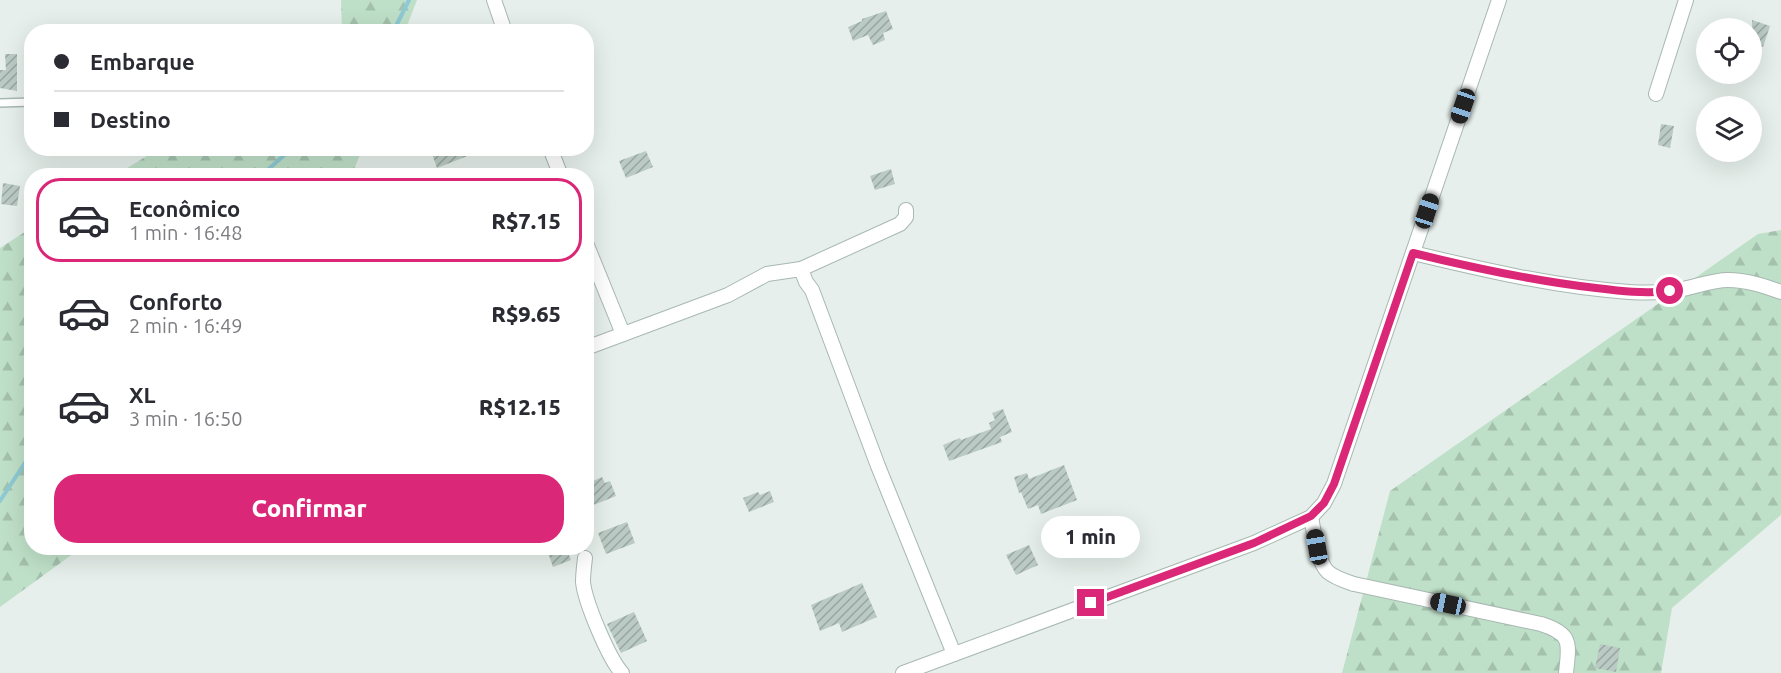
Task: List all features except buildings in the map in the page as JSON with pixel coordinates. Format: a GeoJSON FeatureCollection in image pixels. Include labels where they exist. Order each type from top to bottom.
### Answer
{"type":"FeatureCollection","features":[{"type":"Feature","properties":{"kind":"street"},"geometry":{"type":"LineString","coordinates":[[494,0],[502,24]]}},
{"type":"Feature","properties":{"kind":"street"},"geometry":{"type":"LineString","coordinates":[[903,673],[1254,543],[1311,516],[1324,503],[1334,484],[1499,0]]}},
{"type":"Feature","properties":{"kind":"street"},"geometry":{"type":"LineString","coordinates":[[1656,94],[1686,0]]}},
{"type":"Feature","properties":{"kind":"street"},"geometry":{"type":"LineString","coordinates":[[594,345],[728,295],[767,274],[801,269],[900,224],[906,217],[906,210]]}},
{"type":"Feature","properties":{"kind":"street"},"geometry":{"type":"LineString","coordinates":[[1413,253],[1489,272],[1627,292],[1674,291],[1727,279],[1755,282],[1781,292]]}},
{"type":"Feature","properties":{"kind":"street"},"geometry":{"type":"LineString","coordinates":[[594,263],[623,334]]}},
{"type":"Feature","properties":{"kind":"street"},"geometry":{"type":"LineString","coordinates":[[801,269],[812,290],[878,466],[954,654]]}},
{"type":"Feature","properties":{"kind":"street"},"geometry":{"type":"LineString","coordinates":[[1311,516],[1317,547],[1325,570],[1336,577],[1354,584],[1557,629],[1564,635],[1568,644],[1566,673]]}},
{"type":"Feature","properties":{"kind":"street"},"geometry":{"type":"LineString","coordinates":[[585,558],[583,583],[589,603],[610,656],[622,673]]}},
{"type":"Feature","properties":{"kind":"lane"},"geometry":{"type":"LineString","coordinates":[[0,104],[24,102]]}},
{"type":"Feature","properties":{"kind":"green space"},"geometry":{"type":"Polygon","coordinates":[[[341,0],[417,0],[408,24],[342,24],[341,0]]]}},
{"type":"Feature","properties":{"kind":"green space"},"geometry":{"type":"Polygon","coordinates":[[[147,156],[359,156],[355,168],[127,168],[147,156]]]}},
{"type":"Feature","properties":{"kind":"green space"},"geometry":{"type":"Polygon","coordinates":[[[1781,230],[1781,515],[1672,608],[1661,673],[1342,673],[1390,491],[1758,234],[1781,230]]]}},
{"type":"Feature","properties":{"kind":"green space"},"geometry":{"type":"Polygon","coordinates":[[[24,233],[24,555],[71,555],[0,607],[0,248],[24,233]]]}},
{"type":"Feature","properties":{"kind":"waterway"},"geometry":{"type":"LineString","coordinates":[[397,24],[409,0]]}},
{"type":"Feature","properties":{"kind":"waterway"},"geometry":{"type":"LineString","coordinates":[[270,168],[283,156]]}},
{"type":"Feature","properties":{"kind":"waterway"},"geometry":{"type":"LineString","coordinates":[[0,501],[24,464]]}},
{"type":"Feature","properties":{"kind":"route"},"geometry":{"type":"LineString","coordinates":[[1091,603],[1254,543],[1311,516],[1324,503],[1334,484],[1413,253],[1489,272],[1576,286],[1627,292],[1670,291]]}}]}
